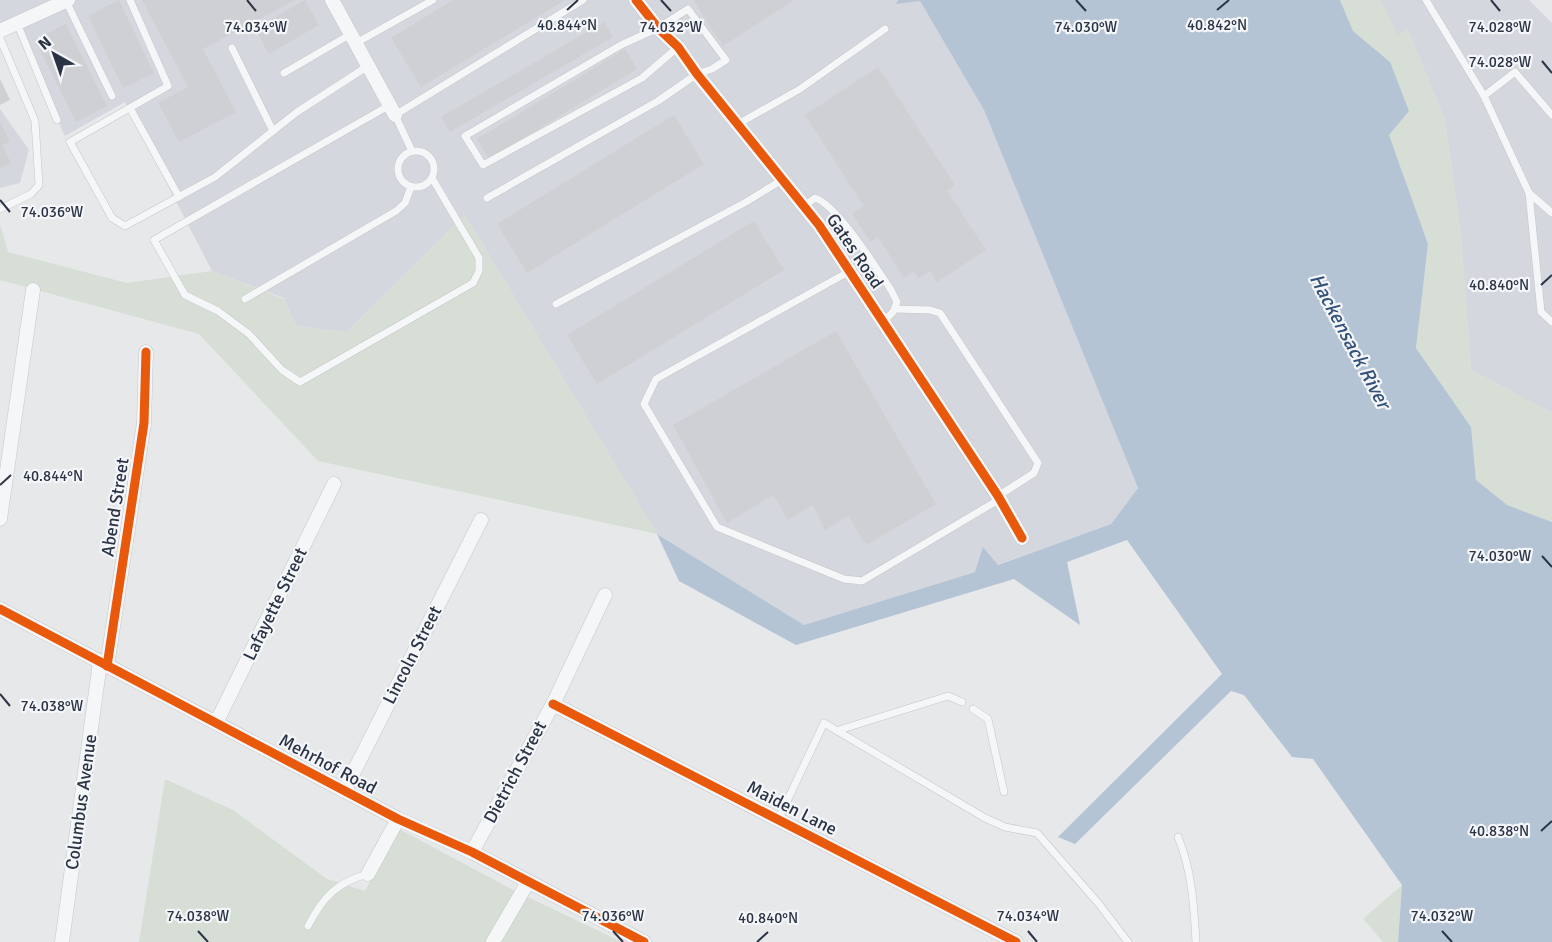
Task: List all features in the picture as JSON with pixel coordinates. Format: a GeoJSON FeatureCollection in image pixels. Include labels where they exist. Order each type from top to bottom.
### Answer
{"type":"FeatureCollection","features":[{"type":"Feature","properties":{"kind":"street"},"geometry":{"type":"LineString","coordinates":[[0,31],[67,0]]}},
{"type":"Feature","properties":{"kind":"street"},"geometry":{"type":"LineString","coordinates":[[332,0],[392,110]]}},
{"type":"Feature","properties":{"kind":"street","name":"Gates Road"},"geometry":{"type":"LineString","coordinates":[[641,1],[658,28],[678,47],[697,74],[819,225],[999,498],[1022,538]]}},
{"type":"Feature","properties":{"kind":"street"},"geometry":{"type":"LineString","coordinates":[[0,519],[33,290]]}},
{"type":"Feature","properties":{"kind":"street","name":"Abend Street"},"geometry":{"type":"LineString","coordinates":[[104,664],[144,423],[146,352]]}},
{"type":"Feature","properties":{"kind":"street","name":"Lafayette Street"},"geometry":{"type":"LineString","coordinates":[[216,723],[334,484]]}},
{"type":"Feature","properties":{"kind":"street","name":"Lincoln Street"},"geometry":{"type":"LineString","coordinates":[[344,791],[481,520]]}},
{"type":"Feature","properties":{"kind":"street","name":"Dietrich Street"},"geometry":{"type":"LineString","coordinates":[[472,852],[553,704],[605,595]]}},
{"type":"Feature","properties":{"kind":"street","name":"Mehrhof Road"},"geometry":{"type":"LineString","coordinates":[[0,609],[398,819],[472,852],[644,942]]}},
{"type":"Feature","properties":{"kind":"street","name":"Columbus Avenue"},"geometry":{"type":"LineString","coordinates":[[62,942],[104,664]]}},
{"type":"Feature","properties":{"kind":"street","name":"Maiden Lane"},"geometry":{"type":"LineString","coordinates":[[553,704],[1016,942]]}},
{"type":"Feature","properties":{"kind":"street"},"geometry":{"type":"LineString","coordinates":[[368,874],[398,819]]}},
{"type":"Feature","properties":{"kind":"street"},"geometry":{"type":"LineString","coordinates":[[493,942],[528,882]]}},
{"type":"Feature","properties":{"kind":"lane"},"geometry":{"type":"LineString","coordinates":[[67,0],[112,96]]}},
{"type":"Feature","properties":{"kind":"lane"},"geometry":{"type":"LineString","coordinates":[[130,0],[168,86],[70,142],[112,218],[125,226],[215,177],[297,112],[368,66]]}},
{"type":"Feature","properties":{"kind":"lane"},"geometry":{"type":"LineString","coordinates":[[284,73],[432,0]]}},
{"type":"Feature","properties":{"kind":"lane"},"geometry":{"type":"LineString","coordinates":[[432,178],[479,258],[479,271],[473,283],[300,382],[282,370],[249,334],[218,311],[185,295],[154,240],[392,110],[582,0]]}},
{"type":"Feature","properties":{"kind":"lane"},"geometry":{"type":"LineString","coordinates":[[1426,0],[1484,96],[1529,193],[1541,312],[1552,322]]}},
{"type":"Feature","properties":{"kind":"lane"},"geometry":{"type":"LineString","coordinates":[[487,198],[658,101],[697,74],[726,60],[688,9],[658,28],[621,45],[465,136],[483,165],[642,78],[678,47]]}},
{"type":"Feature","properties":{"kind":"lane"},"geometry":{"type":"LineString","coordinates":[[17,23],[57,120]]}},
{"type":"Feature","properties":{"kind":"lane"},"geometry":{"type":"LineString","coordinates":[[738,124],[800,89],[885,28]]}},
{"type":"Feature","properties":{"kind":"lane"},"geometry":{"type":"LineString","coordinates":[[0,38],[35,121],[39,184],[31,194],[0,209]]}},
{"type":"Feature","properties":{"kind":"lane"},"geometry":{"type":"LineString","coordinates":[[232,48],[273,131]]}},
{"type":"Feature","properties":{"kind":"lane"},"geometry":{"type":"LineString","coordinates":[[1484,96],[1515,72],[1552,115]]}},
{"type":"Feature","properties":{"kind":"lane"},"geometry":{"type":"LineString","coordinates":[[130,108],[179,197]]}},
{"type":"Feature","properties":{"kind":"lane"},"geometry":{"type":"LineString","coordinates":[[392,110],[412,151]]}},
{"type":"Feature","properties":{"kind":"lane"},"geometry":{"type":"LineString","coordinates":[[412,151],[424,153],[433,161],[434,173],[423,186],[411,187],[401,180],[398,169],[402,158],[412,151]]}},
{"type":"Feature","properties":{"kind":"lane"},"geometry":{"type":"LineString","coordinates":[[556,304],[746,202],[782,180]]}},
{"type":"Feature","properties":{"kind":"lane"},"geometry":{"type":"LineString","coordinates":[[245,299],[396,211],[405,203],[411,187]]}},
{"type":"Feature","properties":{"kind":"lane"},"geometry":{"type":"LineString","coordinates":[[1529,193],[1552,213]]}},
{"type":"Feature","properties":{"kind":"lane"},"geometry":{"type":"LineString","coordinates":[[804,206],[815,198],[841,220],[891,290],[897,302],[883,322]]}},
{"type":"Feature","properties":{"kind":"lane"},"geometry":{"type":"LineString","coordinates":[[850,271],[656,379],[644,404],[717,527],[844,579],[862,581],[999,498],[1034,473],[1038,463],[940,313],[930,310],[894,309]]}},
{"type":"Feature","properties":{"kind":"lane"},"geometry":{"type":"LineString","coordinates":[[838,730],[948,696],[962,702]]}},
{"type":"Feature","properties":{"kind":"lane"},"geometry":{"type":"LineString","coordinates":[[973,709],[988,719],[1004,792]]}},
{"type":"Feature","properties":{"kind":"lane"},"geometry":{"type":"LineString","coordinates":[[778,820],[824,723],[985,818],[1005,827],[1037,833],[1099,904],[1128,942]]}},
{"type":"Feature","properties":{"kind":"lane"},"geometry":{"type":"LineString","coordinates":[[1178,837],[1184,852],[1192,897],[1196,942]]}},
{"type":"Feature","properties":{"kind":"lane"},"geometry":{"type":"LineString","coordinates":[[308,926],[318,906],[337,886],[368,874]]}},
{"type":"Feature","properties":{"kind":"shaded area"},"geometry":{"type":"Polygon","coordinates":[[[0,0],[898,0],[897,3],[920,1],[984,110],[1138,488],[1111,524],[997,565],[804,625],[657,534],[465,215],[347,332],[296,326],[284,298],[212,271],[125,102],[65,136],[15,30],[0,37],[0,0]]]}},
{"type":"Feature","properties":{"kind":"shaded area"},"geometry":{"type":"Polygon","coordinates":[[[1340,0],[1380,0],[1398,35],[1408,30],[1445,120],[1461,235],[1471,370],[1552,413],[1552,522],[1506,505],[1476,480],[1471,427],[1416,348],[1428,244],[1389,135],[1390,62],[1353,31],[1340,0]]]}},
{"type":"Feature","properties":{"kind":"shaded area"},"geometry":{"type":"Polygon","coordinates":[[[1380,0],[1529,0],[1552,23],[1552,413],[1471,370],[1461,235],[1445,120],[1408,30],[1398,36],[1380,0]]]}},
{"type":"Feature","properties":{"kind":"shaded area"},"geometry":{"type":"Polygon","coordinates":[[[0,109],[29,150],[20,183],[0,188],[0,109]]]}},
{"type":"Feature","properties":{"kind":"shaded area"},"geometry":{"type":"Polygon","coordinates":[[[465,215],[657,534],[318,461],[199,334],[0,280],[0,224],[8,252],[127,283],[212,271],[284,299],[296,326],[347,332],[465,215]]]}},
{"type":"Feature","properties":{"kind":"shaded area"},"geometry":{"type":"Polygon","coordinates":[[[165,779],[233,810],[327,879],[365,891],[399,829],[517,892],[622,942],[139,942],[165,779]]]}},
{"type":"Feature","properties":{"kind":"shaded area"},"geometry":{"type":"Polygon","coordinates":[[[1402,885],[1398,942],[1383,942],[1363,919],[1402,885]]]}},
{"type":"Feature","properties":{"kind":"water","name":"Hackensack River"},"geometry":{"type":"Polygon","coordinates":[[[898,0],[1340,0],[1353,31],[1390,62],[1409,111],[1389,135],[1428,244],[1416,348],[1471,427],[1476,480],[1507,505],[1552,522],[1552,942],[1398,942],[1402,885],[1313,759],[1292,757],[1244,695],[1231,691],[1075,844],[1058,837],[1222,674],[1127,540],[1067,562],[1080,625],[1014,579],[796,645],[679,581],[657,534],[804,625],[975,572],[983,547],[998,565],[1111,524],[1138,488],[984,110],[920,1],[896,4],[898,0]]]}},
{"type":"Feature","properties":{"kind":"building"},"geometry":{"type":"Polygon","coordinates":[[[119,0],[154,73],[123,88],[88,16],[119,0]]]}},
{"type":"Feature","properties":{"kind":"building"},"geometry":{"type":"Polygon","coordinates":[[[142,0],[295,0],[203,49],[236,112],[179,142],[158,103],[188,87],[142,0]]]}},
{"type":"Feature","properties":{"kind":"building"},"geometry":{"type":"Polygon","coordinates":[[[305,0],[319,25],[269,54],[255,29],[305,0]]]}},
{"type":"Feature","properties":{"kind":"building"},"geometry":{"type":"Polygon","coordinates":[[[453,0],[565,0],[421,87],[391,38],[453,0]]]}},
{"type":"Feature","properties":{"kind":"building"},"geometry":{"type":"Polygon","coordinates":[[[693,0],[794,0],[723,46],[693,0]]]}},
{"type":"Feature","properties":{"kind":"building"},"geometry":{"type":"Polygon","coordinates":[[[604,22],[613,37],[450,132],[441,117],[604,22]]]}},
{"type":"Feature","properties":{"kind":"building"},"geometry":{"type":"Polygon","coordinates":[[[66,24],[107,106],[76,122],[35,40],[66,24]]]}},
{"type":"Feature","properties":{"kind":"building"},"geometry":{"type":"Polygon","coordinates":[[[625,49],[637,69],[489,159],[477,139],[625,49]]]}},
{"type":"Feature","properties":{"kind":"building"},"geometry":{"type":"Polygon","coordinates":[[[878,67],[955,185],[947,191],[986,250],[937,282],[930,271],[919,278],[914,271],[904,278],[878,237],[871,242],[852,214],[864,206],[805,115],[878,67]]]}},
{"type":"Feature","properties":{"kind":"building"},"geometry":{"type":"Polygon","coordinates":[[[0,79],[10,100],[0,105],[0,79]]]}},
{"type":"Feature","properties":{"kind":"building"},"geometry":{"type":"Polygon","coordinates":[[[674,115],[704,164],[527,273],[497,224],[674,115]]]}},
{"type":"Feature","properties":{"kind":"building"},"geometry":{"type":"Polygon","coordinates":[[[0,122],[10,142],[2,145],[11,163],[0,168],[0,122]]]}},
{"type":"Feature","properties":{"kind":"building"},"geometry":{"type":"Polygon","coordinates":[[[754,221],[784,270],[597,384],[567,335],[754,221]]]}},
{"type":"Feature","properties":{"kind":"building"},"geometry":{"type":"Polygon","coordinates":[[[836,331],[936,504],[868,544],[864,542],[848,516],[825,530],[813,505],[788,520],[773,495],[727,523],[673,425],[836,331]]]}},
{"type":"Feature","properties":{"kind":"cycle path"},"geometry":{"type":"LineString","coordinates":[[636,0],[658,28],[678,47],[697,74],[819,225],[998,496],[1022,538]]}},
{"type":"Feature","properties":{"kind":"cycle path"},"geometry":{"type":"LineString","coordinates":[[107,666],[144,423],[146,352]]}},
{"type":"Feature","properties":{"kind":"cycle path"},"geometry":{"type":"LineString","coordinates":[[0,609],[398,819],[472,852],[644,942]]}},
{"type":"Feature","properties":{"kind":"cycle path"},"geometry":{"type":"LineString","coordinates":[[553,704],[1016,942]]}}]}
